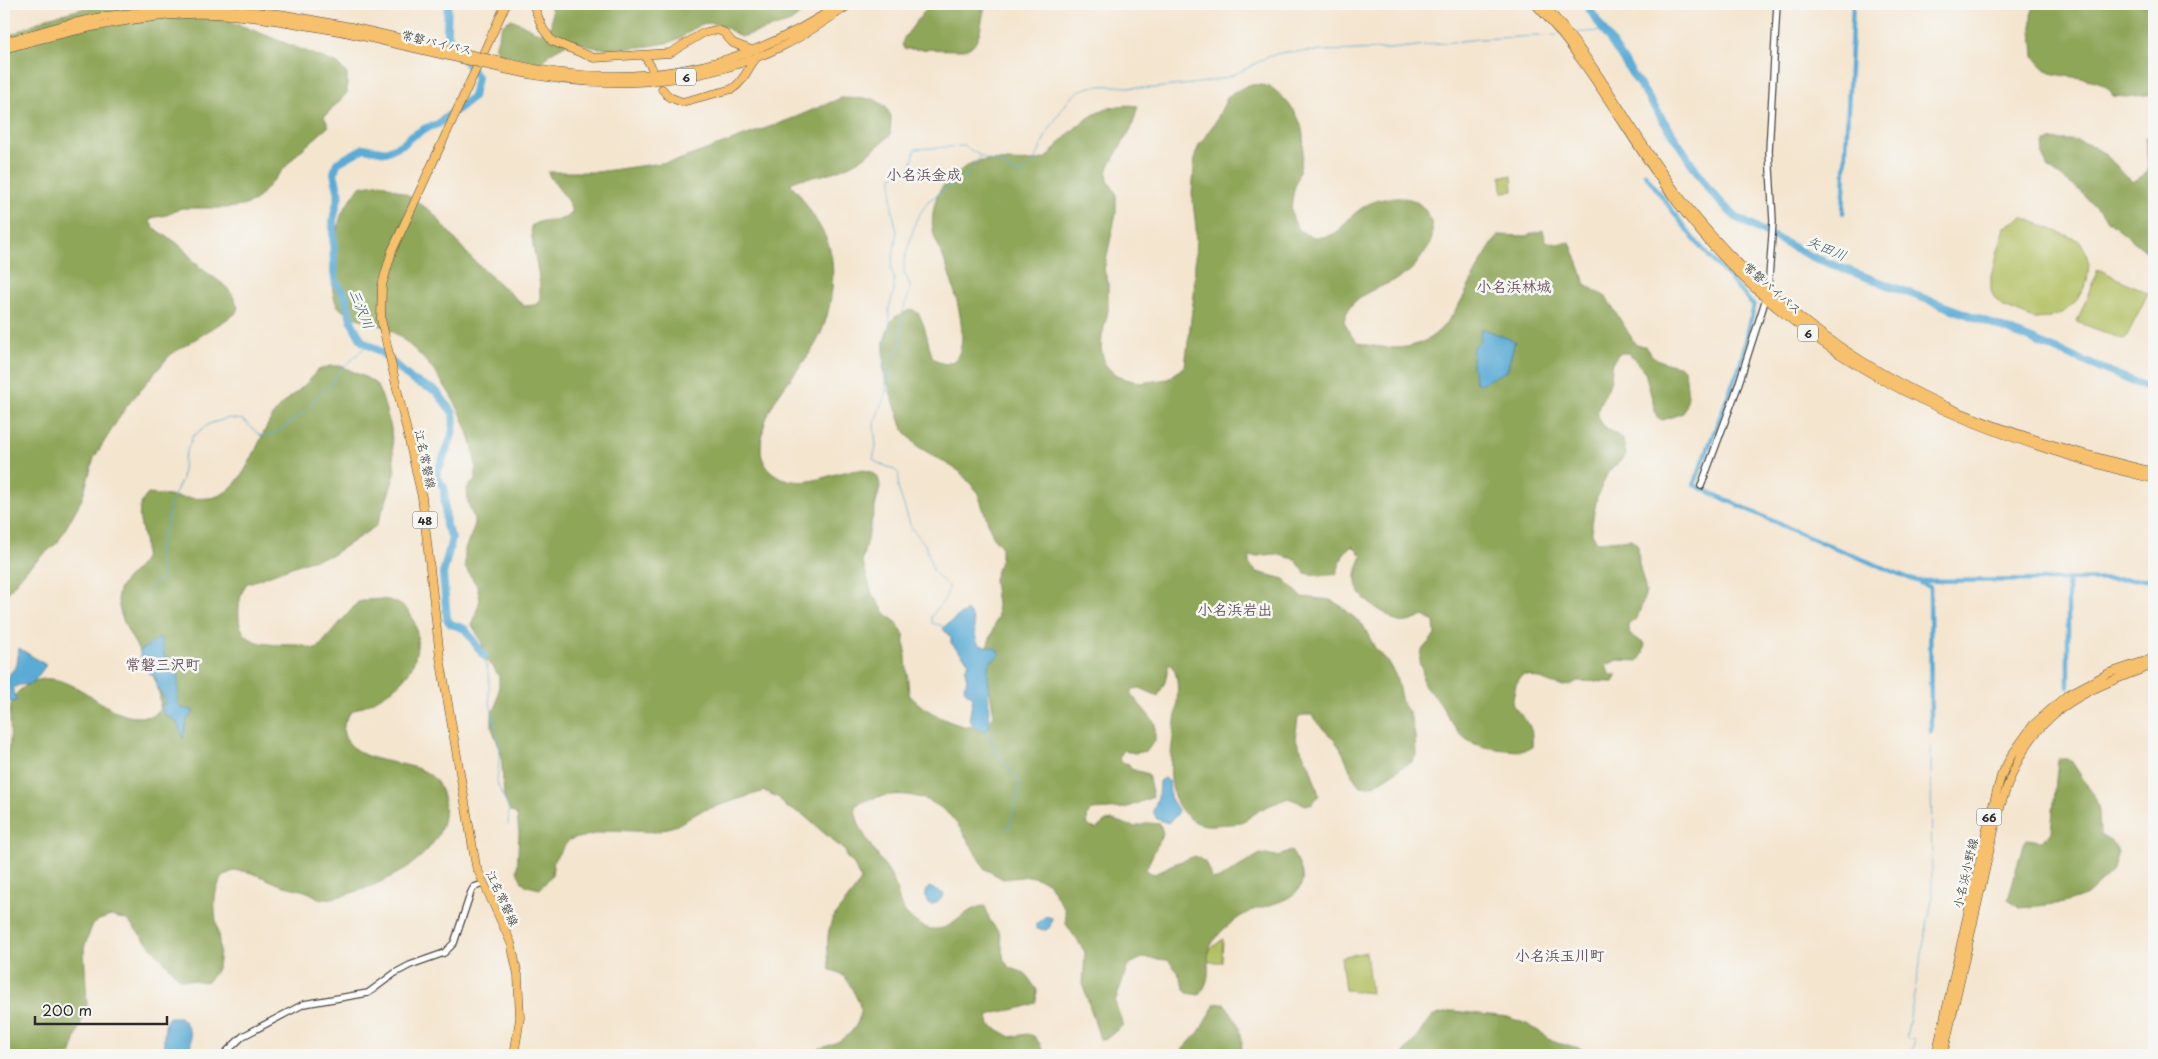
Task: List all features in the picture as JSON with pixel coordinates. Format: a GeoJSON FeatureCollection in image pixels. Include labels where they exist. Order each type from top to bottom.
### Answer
{"type":"FeatureCollection","features":[{"type":"Feature","properties":{"kind":"main road","name":"江名常磐線"},"geometry":{"type":"LineString","coordinates":[[506,4],[392,251],[384,274],[381,296],[381,319],[422,497],[441,663],[476,866],[511,943],[518,975],[520,1018],[514,1055]]}},
{"type":"Feature","properties":{"kind":"main road"},"geometry":{"type":"LineString","coordinates":[[534,4],[546,34],[558,44],[594,58],[644,56],[674,52],[711,30],[723,32],[732,43],[757,53],[740,84],[732,89],[682,102],[669,97],[662,89]]}},
{"type":"Feature","properties":{"kind":"main road","name":"常磐バイパス"},"geometry":{"type":"LineString","coordinates":[[757,53],[840,4]]}},
{"type":"Feature","properties":{"kind":"main road","name":"常磐バイパス"},"geometry":{"type":"LineString","coordinates":[[4,42],[64,25],[106,16],[188,7],[280,14],[506,66],[542,77],[610,83],[688,77],[783,46],[851,4]]}},
{"type":"Feature","properties":{"kind":"main road","name":"常磐バイパス"},"geometry":{"type":"LineString","coordinates":[[1535,4],[1558,25]]}},
{"type":"Feature","properties":{"kind":"main road","name":"常磐バイパス"},"geometry":{"type":"LineString","coordinates":[[1543,4],[1572,43],[1678,204],[1712,246],[1767,296],[1848,360],[1901,391],[1957,417],[2056,452],[2154,478]]}},
{"type":"Feature","properties":{"kind":"main road","name":"常磐バイパス"},"geometry":{"type":"LineString","coordinates":[[4,49],[107,22],[188,14],[280,21],[350,30]]}},
{"type":"Feature","properties":{"kind":"main road"},"geometry":{"type":"LineString","coordinates":[[732,43],[730,53],[721,65],[737,72],[740,76],[740,84]]}},
{"type":"Feature","properties":{"kind":"main road"},"geometry":{"type":"LineString","coordinates":[[644,56],[652,68]]}},
{"type":"Feature","properties":{"kind":"main road","name":"常磐バイパス"},"geometry":{"type":"LineString","coordinates":[[1767,296],[1852,355],[1904,386],[1960,412],[2058,446],[2154,472]]}},
{"type":"Feature","properties":{"kind":"main road","name":"小名浜小野線"},"geometry":{"type":"LineString","coordinates":[[1936,1055],[1990,813],[2002,776],[2011,756],[2033,725],[2067,695],[2109,673],[2154,658]]}},
{"type":"Feature","properties":{"kind":"main road","name":"小名浜小野線"},"geometry":{"type":"LineString","coordinates":[[1943,1055],[1996,822],[2004,792],[2016,763],[2044,723],[2071,701],[2095,687],[2154,665]]}},
{"type":"Feature","properties":{"kind":"street"},"geometry":{"type":"LineString","coordinates":[[1701,486],[1737,389],[1767,296],[1772,225],[1769,157],[1777,4]]}},
{"type":"Feature","properties":{"kind":"street"},"geometry":{"type":"LineString","coordinates":[[223,1055],[243,1036],[304,1004],[368,994],[410,965],[435,957],[448,950],[454,944],[471,892],[474,887],[483,884]]}},
{"type":"Feature","properties":{"kind":"green space"},"geometry":{"type":"Polygon","coordinates":[[[101,4],[172,4],[205,11],[338,64],[347,74],[347,93],[324,117],[329,126],[298,153],[255,201],[243,206],[224,208],[181,208],[167,215],[151,218],[150,222],[155,229],[177,243],[199,266],[227,288],[235,299],[238,308],[235,314],[170,355],[126,407],[94,458],[82,499],[58,542],[28,568],[4,597],[4,38],[47,18],[101,4]]]}},
{"type":"Feature","properties":{"kind":"green space"},"geometry":{"type":"Polygon","coordinates":[[[549,4],[819,4],[803,12],[791,22],[741,37],[722,26],[710,23],[696,27],[681,38],[658,45],[601,48],[592,47],[574,40],[549,54],[543,62],[536,63],[499,56],[495,48],[502,25],[512,19],[539,33],[551,27],[552,11],[549,4]]]}},
{"type":"Feature","properties":{"kind":"green space"},"geometry":{"type":"Polygon","coordinates":[[[930,4],[990,4],[985,7],[977,40],[969,48],[962,50],[904,49],[902,44],[904,38],[930,4]]]}},
{"type":"Feature","properties":{"kind":"green space"},"geometry":{"type":"Polygon","coordinates":[[[2035,4],[2154,4],[2154,94],[2127,97],[2113,96],[2109,89],[2095,81],[2049,72],[2034,57],[2031,15],[2035,4]]]}},
{"type":"Feature","properties":{"kind":"green space"},"geometry":{"type":"Polygon","coordinates":[[[1248,85],[1261,85],[1274,90],[1287,102],[1299,119],[1303,137],[1303,154],[1292,203],[1292,217],[1302,232],[1314,237],[1331,235],[1337,232],[1355,213],[1366,206],[1390,198],[1405,198],[1415,201],[1424,208],[1430,218],[1432,225],[1431,242],[1415,266],[1398,278],[1361,296],[1348,311],[1344,321],[1354,339],[1358,342],[1381,347],[1406,347],[1426,340],[1442,328],[1455,312],[1486,253],[1499,235],[1526,236],[1543,230],[1546,241],[1557,244],[1570,242],[1586,285],[1606,297],[1636,345],[1645,346],[1657,359],[1682,367],[1685,370],[1688,397],[1683,413],[1663,420],[1657,418],[1645,372],[1629,353],[1620,353],[1614,361],[1609,386],[1598,411],[1602,424],[1623,440],[1626,455],[1607,474],[1597,497],[1592,533],[1597,542],[1631,539],[1638,545],[1639,564],[1646,592],[1635,620],[1628,623],[1630,635],[1645,644],[1643,654],[1638,661],[1618,660],[1606,665],[1609,674],[1617,675],[1613,682],[1577,681],[1571,685],[1564,686],[1536,677],[1522,675],[1516,684],[1512,704],[1530,727],[1532,747],[1517,751],[1490,748],[1470,741],[1463,736],[1437,699],[1424,685],[1422,668],[1419,663],[1421,651],[1435,635],[1434,622],[1424,616],[1409,622],[1397,621],[1369,603],[1363,597],[1356,584],[1356,576],[1362,556],[1352,546],[1344,553],[1336,574],[1320,576],[1305,573],[1295,559],[1275,554],[1249,557],[1249,564],[1257,572],[1284,579],[1302,597],[1330,600],[1341,606],[1363,625],[1375,648],[1386,659],[1396,676],[1402,702],[1410,714],[1415,736],[1416,755],[1412,762],[1379,782],[1373,785],[1360,786],[1335,741],[1312,715],[1303,715],[1298,718],[1295,738],[1310,767],[1319,795],[1313,803],[1306,805],[1288,798],[1263,808],[1249,818],[1235,824],[1203,824],[1187,816],[1176,800],[1171,781],[1171,759],[1178,692],[1176,675],[1169,663],[1165,682],[1158,696],[1140,688],[1133,689],[1131,694],[1155,723],[1155,740],[1147,751],[1134,753],[1124,750],[1119,758],[1121,762],[1129,764],[1131,769],[1148,774],[1153,797],[1125,808],[1092,810],[1087,816],[1088,826],[1096,829],[1106,821],[1113,820],[1134,827],[1149,823],[1160,824],[1163,833],[1146,869],[1148,872],[1155,874],[1171,865],[1195,856],[1205,862],[1212,879],[1219,879],[1260,854],[1278,856],[1291,851],[1301,869],[1302,884],[1298,890],[1284,900],[1246,914],[1230,924],[1216,937],[1208,955],[1207,980],[1199,995],[1187,993],[1177,971],[1168,960],[1142,958],[1128,965],[1115,1002],[1123,1025],[1105,1040],[1100,1039],[1083,985],[1085,952],[1066,924],[1065,910],[1048,882],[1030,876],[1003,879],[985,869],[962,831],[951,817],[935,804],[924,799],[913,796],[889,795],[877,797],[855,806],[856,816],[864,835],[893,880],[903,909],[915,921],[926,928],[941,928],[948,926],[971,910],[985,906],[990,921],[1000,933],[1004,961],[1011,968],[1025,973],[1037,990],[1036,1002],[1024,1007],[989,1015],[988,1024],[1011,1037],[1027,1034],[1034,1036],[1040,1044],[1044,1055],[815,1055],[820,1048],[835,1043],[848,1035],[857,1023],[860,1015],[859,1002],[844,976],[830,970],[828,934],[835,915],[861,880],[853,863],[846,857],[846,852],[802,814],[786,807],[779,798],[764,791],[701,811],[677,825],[656,832],[612,830],[569,840],[554,860],[552,875],[540,889],[527,886],[522,882],[517,871],[519,834],[517,815],[509,810],[504,796],[501,752],[492,728],[492,712],[496,707],[499,677],[493,666],[486,661],[481,640],[472,625],[480,600],[477,586],[465,567],[465,549],[474,528],[474,519],[468,503],[467,488],[476,479],[475,458],[462,416],[451,395],[423,358],[390,330],[346,313],[336,303],[332,285],[332,274],[336,237],[341,215],[359,187],[381,183],[406,194],[432,212],[471,258],[524,306],[535,305],[539,302],[540,286],[531,226],[541,221],[563,219],[572,213],[567,200],[548,172],[597,172],[676,161],[791,119],[841,98],[874,99],[885,106],[891,116],[890,135],[875,149],[860,160],[843,168],[792,182],[791,185],[802,198],[819,225],[829,246],[833,271],[831,298],[819,338],[779,395],[766,420],[762,434],[761,453],[764,463],[770,471],[781,477],[799,482],[862,470],[871,472],[878,477],[880,487],[862,560],[872,594],[886,614],[896,622],[904,635],[909,694],[926,709],[938,716],[965,726],[977,727],[987,723],[994,715],[984,656],[998,615],[994,579],[1001,558],[1001,546],[993,537],[977,491],[959,471],[917,446],[903,429],[883,371],[884,341],[890,323],[895,317],[912,309],[919,314],[932,356],[938,362],[946,364],[952,362],[959,354],[962,342],[959,310],[932,226],[937,196],[946,183],[972,163],[1043,159],[1050,155],[1083,121],[1093,115],[1114,107],[1138,106],[1132,127],[1109,166],[1107,173],[1108,181],[1116,193],[1116,213],[1104,270],[1108,282],[1108,311],[1101,349],[1105,364],[1119,377],[1140,383],[1168,379],[1185,366],[1194,295],[1196,228],[1192,193],[1195,156],[1199,145],[1216,121],[1227,98],[1232,93],[1248,85]]]}},
{"type":"Feature","properties":{"kind":"green space"},"geometry":{"type":"Polygon","coordinates":[[[2154,135],[2154,261],[2147,252],[2109,221],[2079,190],[2049,168],[2042,155],[2045,142],[2071,140],[2086,143],[2101,151],[2133,182],[2148,172],[2146,137],[2154,135]]]}},
{"type":"Feature","properties":{"kind":"green space"},"geometry":{"type":"Polygon","coordinates":[[[1501,176],[1512,176],[1513,191],[1502,192],[1501,176]]]}},
{"type":"Feature","properties":{"kind":"green space"},"geometry":{"type":"Polygon","coordinates":[[[2022,217],[2080,241],[2086,252],[2089,265],[2087,282],[2077,300],[2064,312],[2050,318],[2034,319],[2002,306],[1995,299],[1991,291],[1991,275],[2005,227],[2022,217]]]}},
{"type":"Feature","properties":{"kind":"green space"},"geometry":{"type":"Polygon","coordinates":[[[2098,269],[2148,293],[2125,340],[2077,322],[2098,269]]]}},
{"type":"Feature","properties":{"kind":"green space"},"geometry":{"type":"Polygon","coordinates":[[[330,366],[341,366],[367,378],[376,384],[382,397],[391,428],[395,474],[386,502],[376,526],[332,555],[308,561],[246,584],[239,604],[241,628],[252,640],[261,643],[300,645],[317,649],[358,602],[374,599],[384,600],[399,604],[407,610],[412,617],[417,635],[416,655],[409,672],[389,692],[350,713],[345,721],[344,732],[345,737],[354,749],[367,756],[411,766],[425,771],[435,780],[442,793],[444,816],[438,836],[424,853],[406,868],[384,880],[362,890],[320,900],[307,892],[281,885],[251,873],[234,871],[227,874],[221,880],[216,892],[215,906],[220,948],[219,961],[215,972],[206,982],[180,979],[127,920],[111,916],[99,920],[92,926],[84,948],[87,1005],[70,1055],[4,1055],[4,756],[10,741],[10,714],[14,698],[19,691],[33,682],[46,679],[59,680],[72,685],[122,714],[138,717],[153,716],[160,709],[160,695],[156,682],[127,629],[121,615],[118,600],[121,586],[144,559],[145,544],[139,515],[143,501],[148,494],[186,498],[209,498],[221,495],[232,487],[240,477],[279,408],[308,382],[316,371],[330,366]]]}},
{"type":"Feature","properties":{"kind":"green space"},"geometry":{"type":"Polygon","coordinates":[[[2058,759],[2068,759],[2072,762],[2096,799],[2099,810],[2100,835],[2115,844],[2118,852],[2112,872],[2087,895],[2064,903],[2020,908],[2008,900],[2023,844],[2027,839],[2042,841],[2051,832],[2058,759]]]}},
{"type":"Feature","properties":{"kind":"green space"},"geometry":{"type":"Polygon","coordinates":[[[1223,939],[1222,962],[1209,962],[1207,958],[1210,949],[1223,939]]]}},
{"type":"Feature","properties":{"kind":"green space"},"geometry":{"type":"Polygon","coordinates":[[[1366,952],[1371,993],[1345,990],[1341,957],[1366,952]]]}},
{"type":"Feature","properties":{"kind":"green space"},"geometry":{"type":"Polygon","coordinates":[[[1224,1003],[1241,1033],[1241,1055],[1177,1055],[1199,1032],[1215,1004],[1224,1003]]]}},
{"type":"Feature","properties":{"kind":"green space"},"geometry":{"type":"Polygon","coordinates":[[[1453,1011],[1508,1017],[1529,1025],[1557,1043],[1580,1048],[1592,1055],[1403,1055],[1428,1020],[1438,1014],[1453,1011]]]}},
{"type":"Feature","properties":{"kind":"water"},"geometry":{"type":"Polygon","coordinates":[[[1481,328],[1515,341],[1507,371],[1480,384],[1476,383],[1472,367],[1473,347],[1480,341],[1481,328]]]}},
{"type":"Feature","properties":{"kind":"water"},"geometry":{"type":"Polygon","coordinates":[[[967,610],[972,618],[979,645],[996,648],[1000,655],[989,663],[988,667],[989,728],[986,731],[977,729],[969,720],[973,697],[965,691],[964,687],[967,680],[965,670],[969,662],[951,643],[951,638],[943,629],[967,610]]]}},
{"type":"Feature","properties":{"kind":"water"},"geometry":{"type":"Polygon","coordinates":[[[160,637],[167,664],[178,673],[178,703],[182,708],[193,710],[193,713],[187,720],[183,739],[177,722],[164,714],[162,708],[165,700],[157,687],[156,678],[146,670],[141,660],[140,651],[160,637]]]}},
{"type":"Feature","properties":{"kind":"water"},"geometry":{"type":"Polygon","coordinates":[[[19,648],[46,665],[32,684],[19,685],[13,688],[13,693],[17,700],[14,702],[4,700],[4,681],[17,665],[19,648]]]}},
{"type":"Feature","properties":{"kind":"water"},"geometry":{"type":"Polygon","coordinates":[[[1164,778],[1169,780],[1170,797],[1178,810],[1177,815],[1168,823],[1157,819],[1153,811],[1158,797],[1159,781],[1164,778]]]}},
{"type":"Feature","properties":{"kind":"water"},"geometry":{"type":"Polygon","coordinates":[[[929,887],[944,894],[934,904],[929,904],[926,898],[926,891],[929,887]]]}},
{"type":"Feature","properties":{"kind":"water"},"geometry":{"type":"Polygon","coordinates":[[[1046,916],[1052,918],[1050,927],[1046,930],[1036,929],[1036,924],[1046,916]]]}},
{"type":"Feature","properties":{"kind":"water"},"geometry":{"type":"Polygon","coordinates":[[[169,1017],[180,1017],[187,1025],[191,1040],[189,1055],[161,1055],[164,1052],[165,1028],[169,1017]]]}},
{"type":"Feature","properties":{"kind":"waterway","name":"三沢川"},"geometry":{"type":"LineString","coordinates":[[448,4],[447,28],[450,41],[477,77],[473,97],[438,124],[426,128],[409,138],[405,143],[386,152],[364,148],[337,163],[334,173],[339,194],[333,220],[334,273],[336,282],[345,296],[352,323],[362,341],[381,352],[412,380],[436,391],[453,413],[454,422],[451,438],[436,477],[444,487],[446,526],[452,538],[443,574],[447,619],[451,624],[465,629],[484,656]]}},
{"type":"Feature","properties":{"kind":"waterway","name":"矢田川"},"geometry":{"type":"LineString","coordinates":[[1586,4],[1708,188],[1737,218],[1812,257],[1993,324],[2154,390]]}},
{"type":"Feature","properties":{"kind":"waterway"},"geometry":{"type":"LineString","coordinates":[[1843,213],[1853,4]]}},
{"type":"Feature","properties":{"kind":"waterway"},"geometry":{"type":"LineString","coordinates":[[1571,33],[1603,31]]}},
{"type":"Feature","properties":{"kind":"waterway"},"geometry":{"type":"LineString","coordinates":[[886,391],[883,353],[890,328],[889,309],[894,290],[894,277],[891,269],[897,232],[892,209],[892,177],[911,167],[915,149],[964,146],[986,159],[1001,163],[1015,173],[1020,174],[1036,159],[1045,136],[1064,106],[1076,93],[1084,89],[1103,86],[1154,88],[1212,81],[1230,76],[1264,59],[1285,52],[1390,49],[1479,39],[1557,35]]}},
{"type":"Feature","properties":{"kind":"waterway"},"geometry":{"type":"LineString","coordinates":[[946,627],[932,623],[931,617],[944,599],[948,586],[933,571],[926,546],[911,527],[898,488],[899,474],[873,459],[876,447],[874,424],[885,394],[890,386],[889,366],[902,341],[901,316],[910,291],[910,285],[904,272],[904,261],[916,220],[928,201],[966,175],[981,156]]}},
{"type":"Feature","properties":{"kind":"waterway"},"geometry":{"type":"LineString","coordinates":[[1645,174],[1692,237],[1754,306],[1741,362],[1694,485],[1808,537],[1916,581],[2154,579]]}},
{"type":"Feature","properties":{"kind":"waterway"},"geometry":{"type":"LineString","coordinates":[[147,596],[150,588],[163,578],[158,551],[167,523],[170,504],[182,479],[184,458],[193,436],[209,424],[228,418],[243,420],[260,435],[266,436],[277,432],[308,410],[317,396],[329,388],[338,373],[368,344]]}},
{"type":"Feature","properties":{"kind":"waterway"},"geometry":{"type":"LineString","coordinates":[[2068,579],[2068,687]]}},
{"type":"Feature","properties":{"kind":"waterway"},"geometry":{"type":"LineString","coordinates":[[1920,583],[1930,587],[1931,732]]}},
{"type":"Feature","properties":{"kind":"waterway"},"geometry":{"type":"LineString","coordinates":[[484,656],[489,677],[489,698],[500,747],[497,783],[509,810],[508,825]]}},
{"type":"Feature","properties":{"kind":"waterway"},"geometry":{"type":"LineString","coordinates":[[987,730],[1000,758],[1019,781],[1019,791],[1008,830]]}},
{"type":"Feature","properties":{"kind":"waterway"},"geometry":{"type":"LineString","coordinates":[[1911,1055],[1915,1040],[1906,1038],[1932,899],[1931,746]]}},
{"type":"Feature","properties":{"kind":"district","name":"小名浜金成"},"geometry":{"type":"Point","coordinates":[924,173]}},
{"type":"Feature","properties":{"kind":"district","name":"小名浜林城"},"geometry":{"type":"Point","coordinates":[1514,285]}},
{"type":"Feature","properties":{"kind":"district","name":"小名浜岩出"},"geometry":{"type":"Point","coordinates":[1235,608]}},
{"type":"Feature","properties":{"kind":"district","name":"常磐三沢町"},"geometry":{"type":"Point","coordinates":[163,663]}},
{"type":"Feature","properties":{"kind":"district","name":"小名浜玉川町"},"geometry":{"type":"Point","coordinates":[1560,954]}}]}
